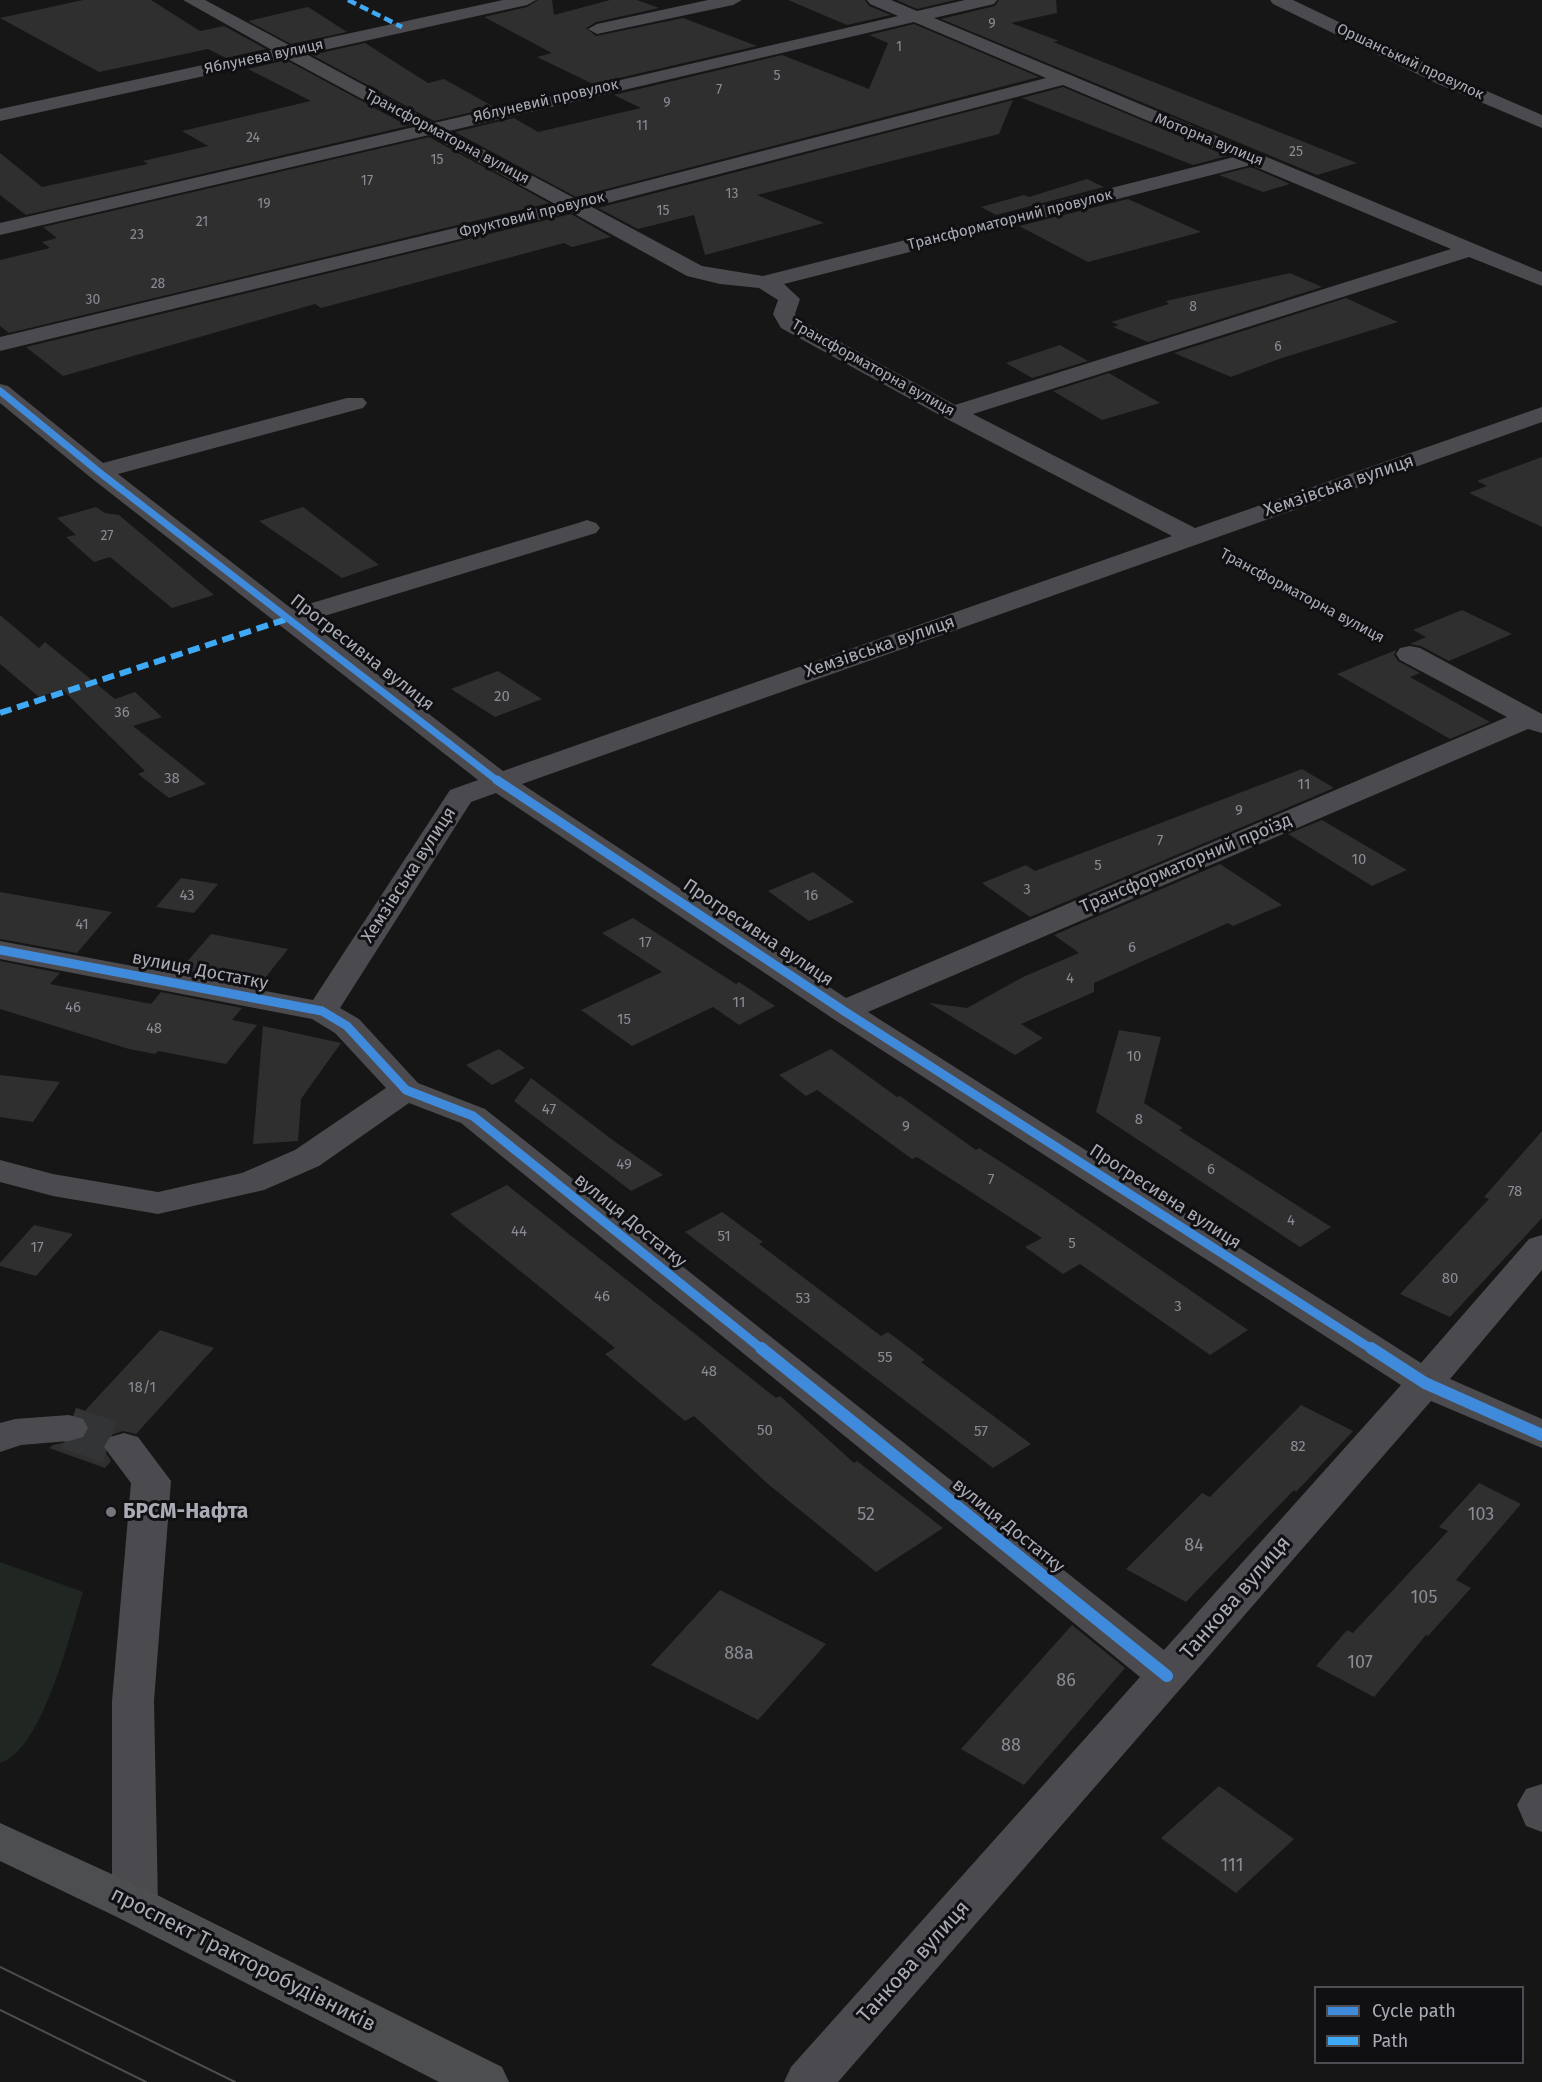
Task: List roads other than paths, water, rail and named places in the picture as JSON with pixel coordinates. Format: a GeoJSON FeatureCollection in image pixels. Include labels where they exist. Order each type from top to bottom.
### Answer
{"type":"FeatureCollection","features":[{"type":"Feature","properties":{"kind":"main road","name":"проспект Тракторобудівників"},"geometry":{"type":"LineString","coordinates":[[0,1840],[135,1905],[485,2082]]}},
{"type":"Feature","properties":{"kind":"street","name":"Трансформаторна вулиця"},"geometry":{"type":"LineString","coordinates":[[192,0],[695,271],[721,278],[766,282],[779,289],[789,299],[784,314],[789,323],[953,413],[1193,537]]}},
{"type":"Feature","properties":{"kind":"street","name":"Яблунева вулиця"},"geometry":{"type":"LineString","coordinates":[[0,115],[527,0]]}},
{"type":"Feature","properties":{"kind":"street"},"geometry":{"type":"LineString","coordinates":[[597,29],[733,0]]}},
{"type":"Feature","properties":{"kind":"street","name":"Моторна вулиця"},"geometry":{"type":"LineString","coordinates":[[876,0],[1542,280]]}},
{"type":"Feature","properties":{"kind":"street","name":"Яблуневий провулок"},"geometry":{"type":"LineString","coordinates":[[0,229],[988,0]]}},
{"type":"Feature","properties":{"kind":"street","name":"Оршанський провулок"},"geometry":{"type":"LineString","coordinates":[[1287,1],[1445,80],[1542,122]]}},
{"type":"Feature","properties":{"kind":"street","name":"Фруктовий провулок"},"geometry":{"type":"LineString","coordinates":[[0,344],[576,205],[1062,80]]}},
{"type":"Feature","properties":{"kind":"street","name":"Трансформаторний провулок"},"geometry":{"type":"LineString","coordinates":[[766,282],[1255,159]]}},
{"type":"Feature","properties":{"kind":"street"},"geometry":{"type":"LineString","coordinates":[[953,413],[1470,250]]}},
{"type":"Feature","properties":{"kind":"street","name":"Прогресивна вулиця"},"geometry":{"type":"LineString","coordinates":[[0,391],[99,472],[498,781],[844,1011],[1425,1383],[1542,1436]]}},
{"type":"Feature","properties":{"kind":"street"},"geometry":{"type":"LineString","coordinates":[[99,472],[355,402]]}},
{"type":"Feature","properties":{"kind":"street","name":"Хемзівська вулиця"},"geometry":{"type":"LineString","coordinates":[[322,1011],[460,796],[1542,414]]}},
{"type":"Feature","properties":{"kind":"street"},"geometry":{"type":"LineString","coordinates":[[290,618],[587,528]]}},
{"type":"Feature","properties":{"kind":"street"},"geometry":{"type":"LineString","coordinates":[[1410,654],[1535,721]]}},
{"type":"Feature","properties":{"kind":"street","name":"Трансформаторний проїзд"},"geometry":{"type":"LineString","coordinates":[[844,1011],[1535,721]]}},
{"type":"Feature","properties":{"kind":"street","name":"вулиця Достатку"},"geometry":{"type":"LineString","coordinates":[[0,950],[322,1011],[347,1026],[406,1090],[473,1116],[1167,1676]]}},
{"type":"Feature","properties":{"kind":"street"},"geometry":{"type":"LineString","coordinates":[[0,1171],[53,1185],[158,1203],[252,1182],[307,1158],[406,1090]]}},
{"type":"Feature","properties":{"kind":"street","name":"Танкова вулиця"},"geometry":{"type":"LineString","coordinates":[[808,2082],[1425,1383],[1542,1247]]}},
{"type":"Feature","properties":{"kind":"street"},"geometry":{"type":"LineString","coordinates":[[0,1439],[15,1432],[69,1428]]}},
{"type":"Feature","properties":{"kind":"street"},"geometry":{"type":"LineString","coordinates":[[124,1447],[151,1482],[134,1701],[135,1905]]}},
{"type":"Feature","properties":{"kind":"street"},"geometry":{"type":"LineString","coordinates":[[1542,1801],[1539,1805],[1542,1814]]}},
{"type":"Feature","properties":{"kind":"tunnel"},"geometry":{"type":"LineString","coordinates":[[69,1428],[124,1447]]}},
{"type":"Feature","properties":{"kind":"tram line"},"geometry":{"type":"LineString","coordinates":[[0,1967],[235,2082]]}},
{"type":"Feature","properties":{"kind":"tram line"},"geometry":{"type":"LineString","coordinates":[[0,2010],[146,2082]]}},
{"type":"Feature","properties":{"kind":"place","name":"БРСМ-Нафта"},"geometry":{"type":"Point","coordinates":[111,1512]}}]}
